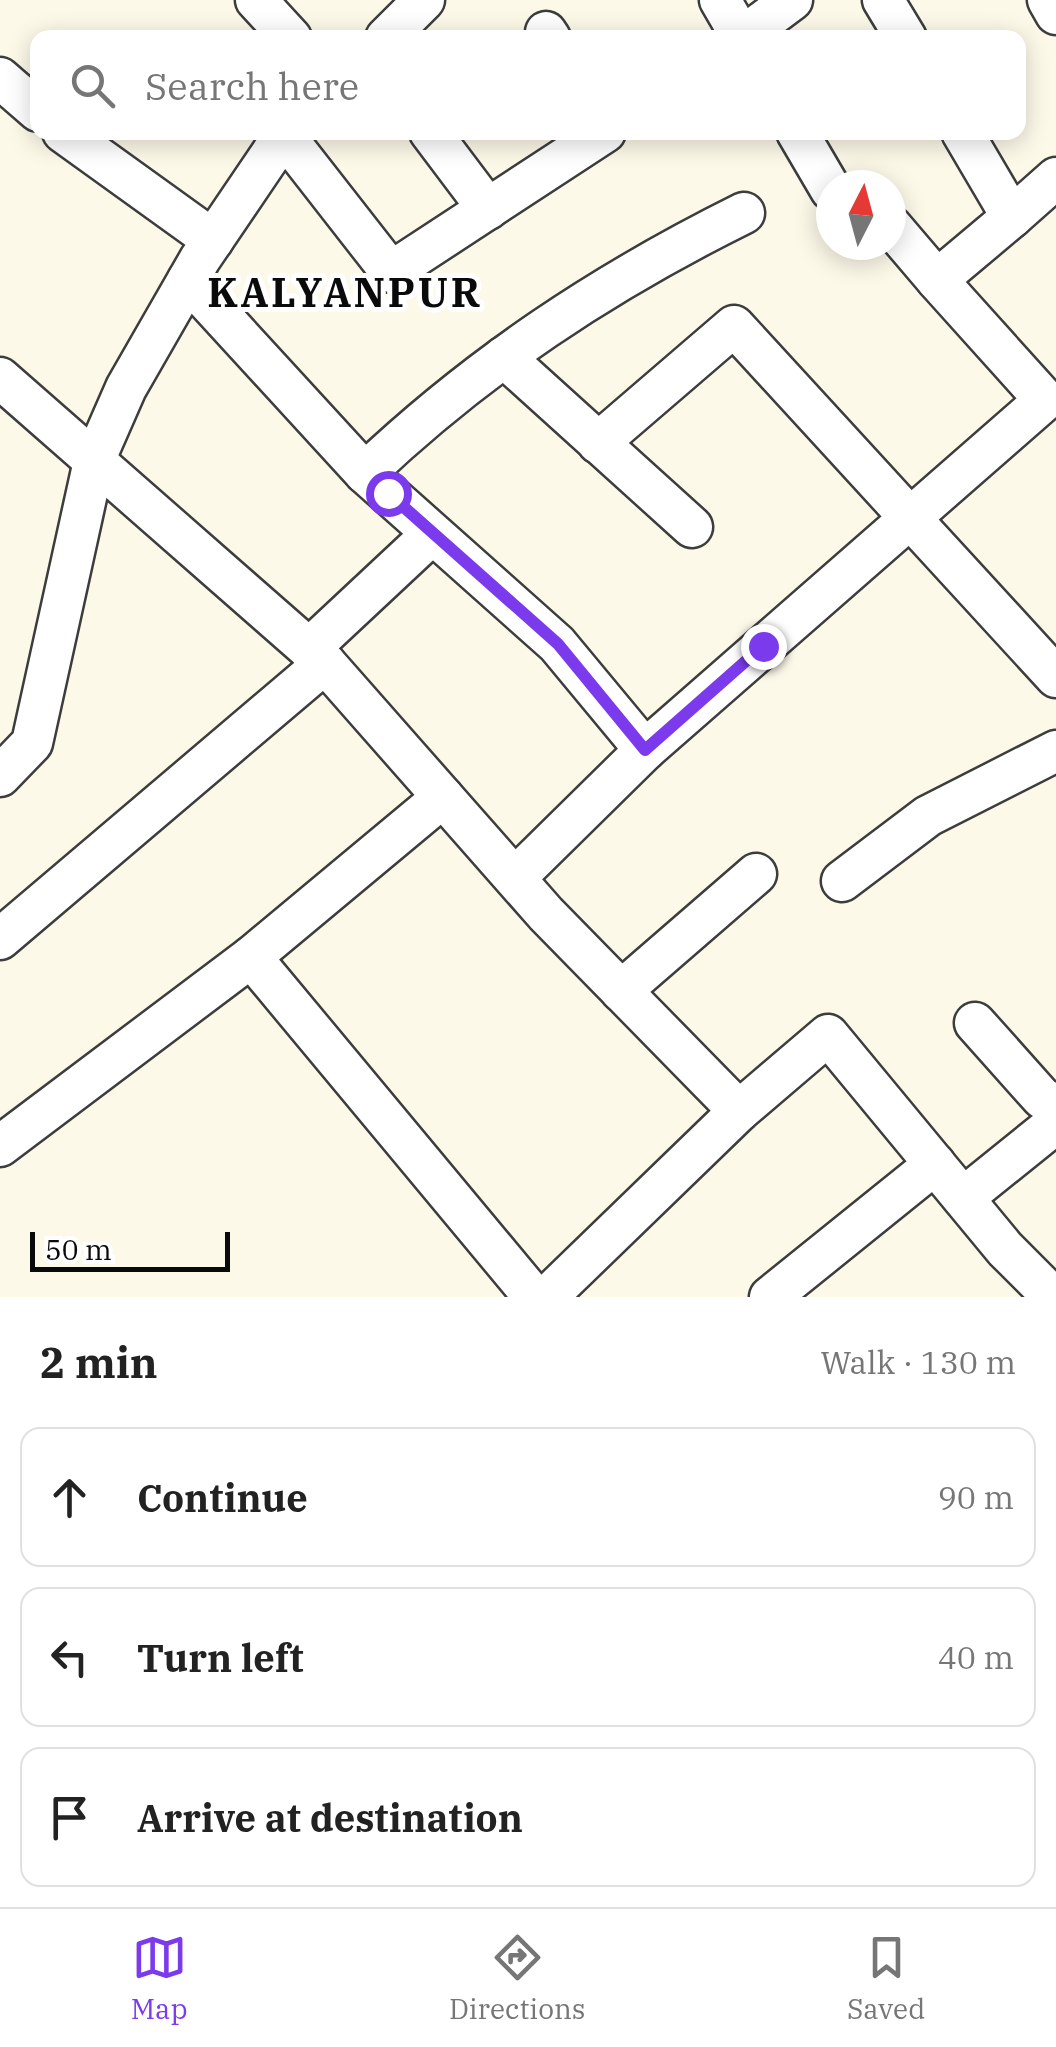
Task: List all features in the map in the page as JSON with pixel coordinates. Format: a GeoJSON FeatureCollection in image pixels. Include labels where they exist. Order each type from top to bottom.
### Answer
{"type":"FeatureCollection","features":[{"type":"Feature","properties":{"kind":"street"},"geometry":{"type":"LineString","coordinates":[[256,0],[284,30]]}},
{"type":"Feature","properties":{"kind":"street"},"geometry":{"type":"LineString","coordinates":[[394,30],[424,0]]}},
{"type":"Feature","properties":{"kind":"street"},"geometry":{"type":"LineString","coordinates":[[720,0],[737,30]]}},
{"type":"Feature","properties":{"kind":"street"},"geometry":{"type":"LineString","coordinates":[[751,30],[792,0]]}},
{"type":"Feature","properties":{"kind":"street"},"geometry":{"type":"LineString","coordinates":[[884,0],[901,30]]}},
{"type":"Feature","properties":{"kind":"street"},"geometry":{"type":"LineString","coordinates":[[1048,0],[1056,14]]}},
{"type":"Feature","properties":{"kind":"street"},"geometry":{"type":"LineString","coordinates":[[0,80],[30,104]]}},
{"type":"Feature","properties":{"kind":"street"},"geometry":{"type":"LineString","coordinates":[[74,140],[213,240]]}},
{"type":"Feature","properties":{"kind":"street"},"geometry":{"type":"LineString","coordinates":[[0,776],[32,742],[94,461],[126,388],[188,280],[281,140]]}},
{"type":"Feature","properties":{"kind":"street"},"geometry":{"type":"LineString","coordinates":[[290,140],[392,272],[593,140]]}},
{"type":"Feature","properties":{"kind":"street"},"geometry":{"type":"LineString","coordinates":[[436,140],[488,209]]}},
{"type":"Feature","properties":{"kind":"street"},"geometry":{"type":"LineString","coordinates":[[802,140],[819,170]]}},
{"type":"Feature","properties":{"kind":"street"},"geometry":{"type":"LineString","coordinates":[[967,140],[1012,217]]}},
{"type":"Feature","properties":{"kind":"street"},"geometry":{"type":"LineString","coordinates":[[937,280],[1056,178]]}},
{"type":"Feature","properties":{"kind":"street"},"geometry":{"type":"LineString","coordinates":[[365,473],[434,408],[504,357],[636,267],[744,213]]}},
{"type":"Feature","properties":{"kind":"street"},"geometry":{"type":"LineString","coordinates":[[514,878],[645,750],[911,517],[1052,401],[906,244]]}},
{"type":"Feature","properties":{"kind":"street"},"geometry":{"type":"LineString","coordinates":[[188,280],[365,473],[558,644],[645,750]]}},
{"type":"Feature","properties":{"kind":"street"},"geometry":{"type":"LineString","coordinates":[[598,442],[734,326],[1056,677]]}},
{"type":"Feature","properties":{"kind":"street"},"geometry":{"type":"LineString","coordinates":[[504,357],[692,528]]}},
{"type":"Feature","properties":{"kind":"street"},"geometry":{"type":"LineString","coordinates":[[0,378],[317,656],[514,878],[739,1110]]}},
{"type":"Feature","properties":{"kind":"street"},"geometry":{"type":"LineString","coordinates":[[0,939],[317,656],[432,534]]}},
{"type":"Feature","properties":{"kind":"street"},"geometry":{"type":"LineString","coordinates":[[842,882],[928,816],[1056,750]]}},
{"type":"Feature","properties":{"kind":"street"},"geometry":{"type":"LineString","coordinates":[[0,1146],[251,957],[443,797]]}},
{"type":"Feature","properties":{"kind":"street"},"geometry":{"type":"LineString","coordinates":[[622,991],[756,874]]}},
{"type":"Feature","properties":{"kind":"street"},"geometry":{"type":"LineString","coordinates":[[251,957],[534,1297]]}},
{"type":"Feature","properties":{"kind":"street"},"geometry":{"type":"LineString","coordinates":[[975,1023],[1042,1098],[1056,1105]]}},
{"type":"Feature","properties":{"kind":"street"},"geometry":{"type":"LineString","coordinates":[[547,1297],[739,1110],[828,1035],[1036,1292]]}},
{"type":"Feature","properties":{"kind":"street"},"geometry":{"type":"LineString","coordinates":[[963,1198],[1056,1123]]}},
{"type":"Feature","properties":{"kind":"street"},"geometry":{"type":"LineString","coordinates":[[770,1297],[935,1164]]}},
{"type":"Feature","properties":{"kind":"district","name":"KALYANPUR"},"geometry":{"type":"Point","coordinates":[345,292]}},
{"type":"Feature","properties":{"kind":"route"},"geometry":{"type":"LineString","coordinates":[[388,493],[558,644],[645,750],[763,646]]}}]}
